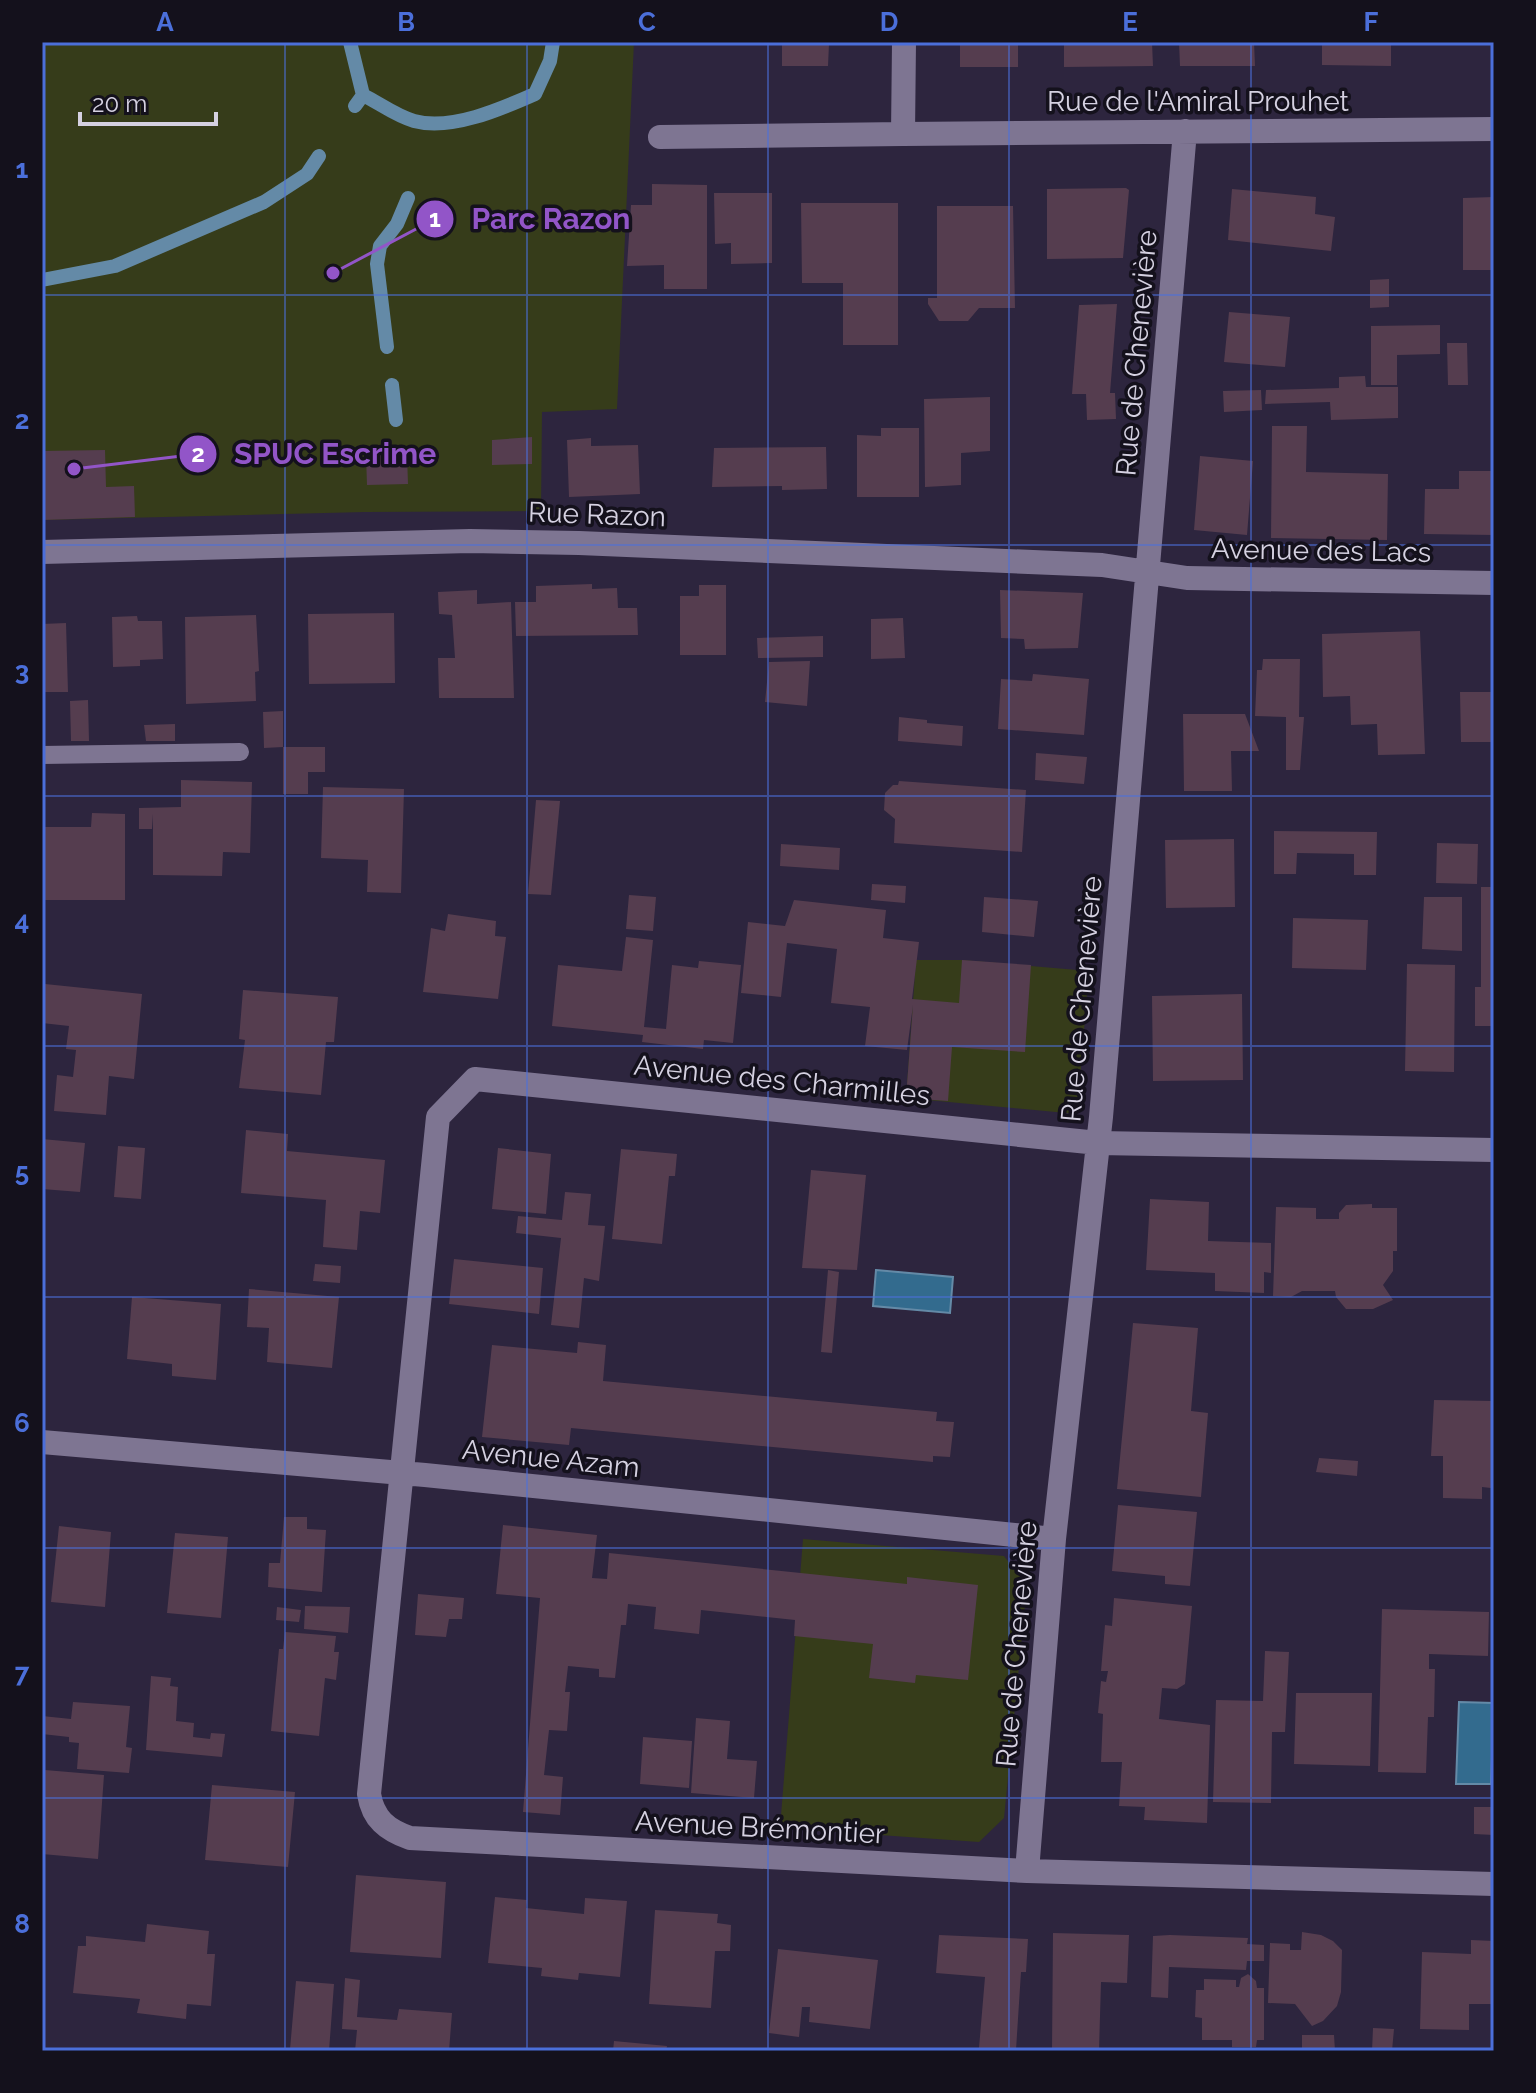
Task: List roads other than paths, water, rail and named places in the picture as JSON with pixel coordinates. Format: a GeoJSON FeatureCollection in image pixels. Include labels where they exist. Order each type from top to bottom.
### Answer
{"type":"FeatureCollection","features":[{"type":"Feature","properties":{"kind":"street"},"geometry":{"type":"LineString","coordinates":[[903,134],[904,42]]}},
{"type":"Feature","properties":{"kind":"street","name":"Rue de l'Amiral Prouhet"},"geometry":{"type":"LineString","coordinates":[[660,137],[1494,129]]}},
{"type":"Feature","properties":{"kind":"street","name":"Rue de Chenevière"},"geometry":{"type":"LineString","coordinates":[[1027,1871],[1054,1539],[1098,1143],[1185,131]]}},
{"type":"Feature","properties":{"kind":"street","name":"Rue Razon"},"geometry":{"type":"LineString","coordinates":[[42,552],[470,541],[1102,565],[1148,571]]}},
{"type":"Feature","properties":{"kind":"street","name":"Avenue des Lacs"},"geometry":{"type":"LineString","coordinates":[[1148,571],[1187,578],[1494,583]]}},
{"type":"Feature","properties":{"kind":"street","name":"Avenue des Charmilles"},"geometry":{"type":"LineString","coordinates":[[401,1473],[438,1117],[475,1079],[1098,1143],[1494,1150]]}},
{"type":"Feature","properties":{"kind":"street","name":"Avenue Azam"},"geometry":{"type":"LineString","coordinates":[[42,1442],[401,1473],[1054,1539]]}},
{"type":"Feature","properties":{"kind":"street","name":"Avenue Brémontier"},"geometry":{"type":"LineString","coordinates":[[401,1473],[369,1794],[372,1811],[395,1833],[410,1838],[1027,1871],[1494,1884]]}},
{"type":"Feature","properties":{"kind":"lane"},"geometry":{"type":"LineString","coordinates":[[42,755],[240,752]]}},
{"type":"Feature","properties":{"kind":"water"},"geometry":{"type":"Polygon","coordinates":[[[876,1270],[953,1277],[950,1313],[873,1306],[876,1270]]]}},
{"type":"Feature","properties":{"kind":"water"},"geometry":{"type":"Polygon","coordinates":[[[1459,1702],[1494,1703],[1491,1784],[1456,1784],[1459,1702]]]}},
{"type":"Feature","properties":{"kind":"waterway"},"geometry":{"type":"LineString","coordinates":[[350,42],[363,95]]}},
{"type":"Feature","properties":{"kind":"waterway"},"geometry":{"type":"LineString","coordinates":[[355,106],[363,95],[401,116],[428,123],[460,121],[492,112],[535,94],[550,61],[553,42]]}},
{"type":"Feature","properties":{"kind":"waterway"},"geometry":{"type":"LineString","coordinates":[[42,280],[115,266],[264,202],[307,174],[319,156]]}},
{"type":"Feature","properties":{"kind":"waterway"},"geometry":{"type":"LineString","coordinates":[[387,347],[377,264],[380,246],[397,224],[408,198]]}},
{"type":"Feature","properties":{"kind":"waterway"},"geometry":{"type":"LineString","coordinates":[[392,385],[396,420]]}},
{"type":"Feature","properties":{"kind":"place","name":"Parc Razon"},"geometry":{"type":"Point","coordinates":[333,273]}},
{"type":"Feature","properties":{"kind":"place","name":"SPUC Escrime"},"geometry":{"type":"Point","coordinates":[74,469]}}]}
